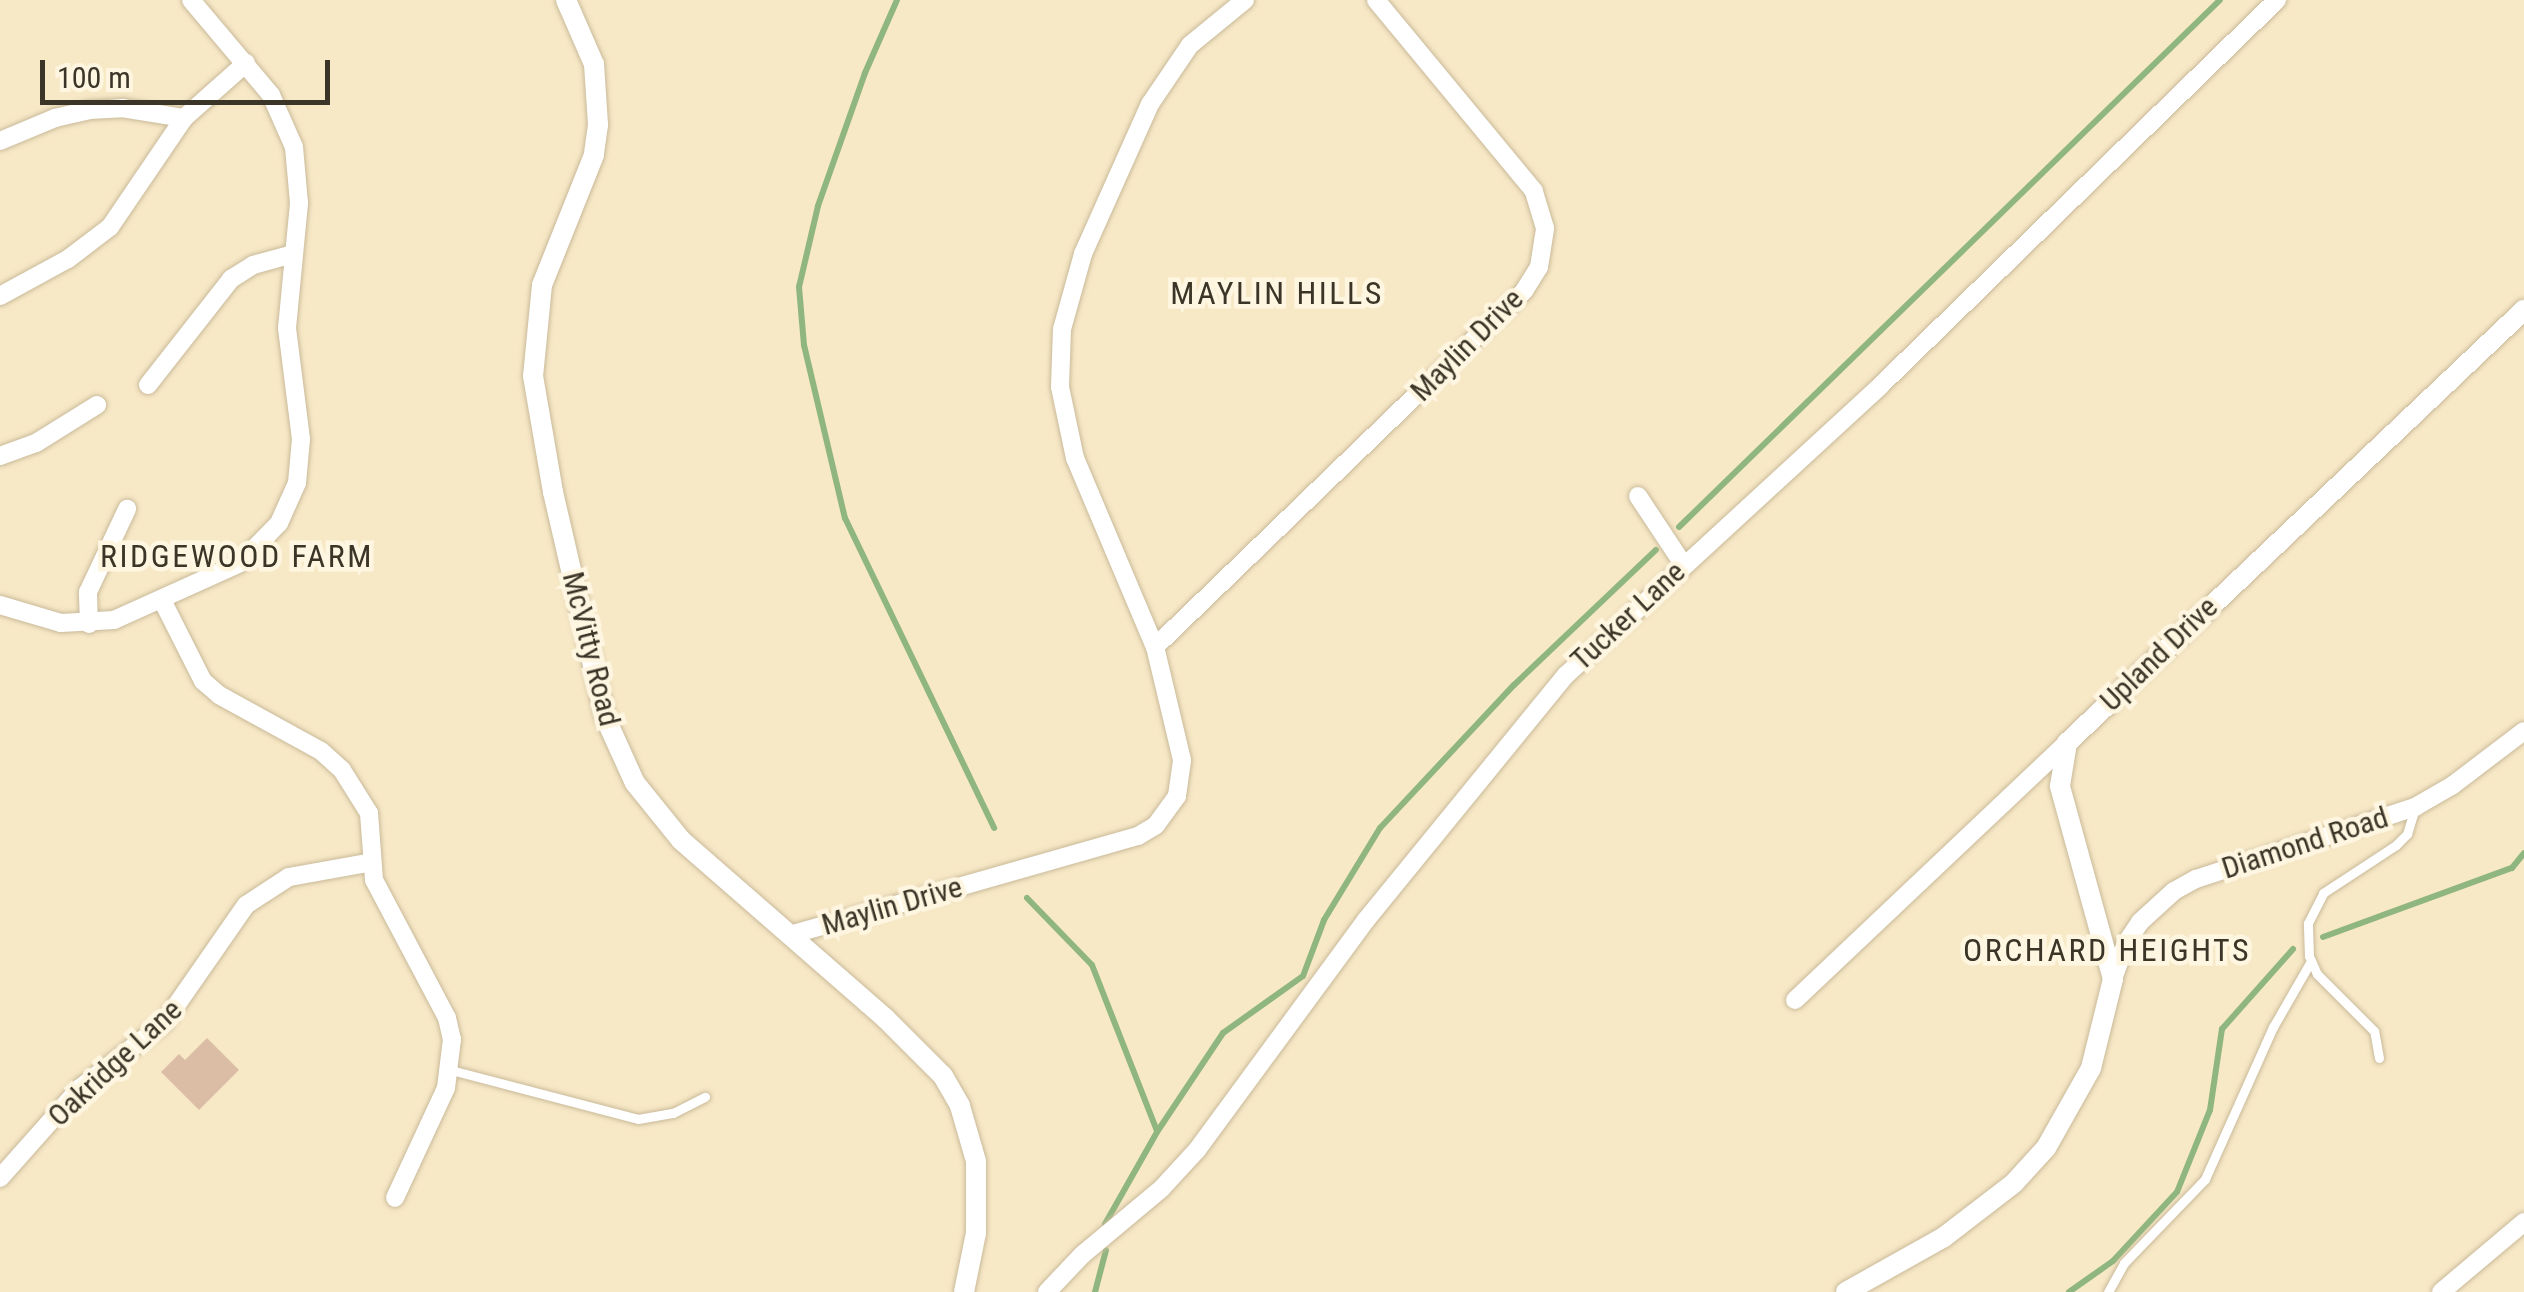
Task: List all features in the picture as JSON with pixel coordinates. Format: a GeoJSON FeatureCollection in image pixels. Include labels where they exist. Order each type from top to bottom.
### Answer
{"type":"FeatureCollection","features":[{"type":"Feature","properties":{"kind":"street"},"geometry":{"type":"LineString","coordinates":[[0,605],[34,619],[89,624],[114,620],[240,563],[260,546],[288,506],[297,483],[301,439],[287,328],[299,204],[294,147],[271,95],[192,0]]}},
{"type":"Feature","properties":{"kind":"street","name":"McVitty Road"},"geometry":{"type":"LineString","coordinates":[[566,0],[594,64],[598,125],[594,155],[542,285],[533,376],[554,492],[605,716],[627,767],[656,813],[924,1054],[960,1106],[970,1133],[978,1184],[976,1233],[964,1292]]}},
{"type":"Feature","properties":{"kind":"street","name":"Maylin Drive"},"geometry":{"type":"LineString","coordinates":[[790,935],[1138,836],[1156,825],[1178,796],[1182,760],[1154,647],[1075,458],[1060,387],[1062,329],[1084,254],[1150,104],[1190,45],[1244,0]]}},
{"type":"Feature","properties":{"kind":"street","name":"Maylin Drive"},"geometry":{"type":"LineString","coordinates":[[1154,647],[1524,290],[1539,267],[1546,228],[1534,191],[1376,0]]}},
{"type":"Feature","properties":{"kind":"street","name":"Tucker Lane"},"geometry":{"type":"LineString","coordinates":[[1047,1292],[1197,1150],[1366,920],[1566,675],[1880,386],[2277,0]]}},
{"type":"Feature","properties":{"kind":"street"},"geometry":{"type":"LineString","coordinates":[[0,296],[68,258],[110,227],[184,118],[246,64]]}},
{"type":"Feature","properties":{"kind":"street"},"geometry":{"type":"LineString","coordinates":[[0,140],[55,118],[89,110],[122,108],[184,118]]}},
{"type":"Feature","properties":{"kind":"street"},"geometry":{"type":"LineString","coordinates":[[148,384],[231,278],[253,265],[293,254]]}},
{"type":"Feature","properties":{"kind":"street","name":"Upland Drive"},"geometry":{"type":"LineString","coordinates":[[1795,1000],[2524,310]]}},
{"type":"Feature","properties":{"kind":"street"},"geometry":{"type":"LineString","coordinates":[[0,456],[36,443],[96,405]]}},
{"type":"Feature","properties":{"kind":"street"},"geometry":{"type":"LineString","coordinates":[[1638,496],[1684,564]]}},
{"type":"Feature","properties":{"kind":"street"},"geometry":{"type":"LineString","coordinates":[[89,624],[88,592],[127,509]]}},
{"type":"Feature","properties":{"kind":"street"},"geometry":{"type":"LineString","coordinates":[[162,600],[203,682],[219,695],[302,738],[342,770],[370,813],[372,862],[383,900],[446,1018],[452,1039],[451,1070],[396,1198]]}},
{"type":"Feature","properties":{"kind":"street","name":"Diamond Road"},"geometry":{"type":"LineString","coordinates":[[2112,979],[2140,922],[2174,891],[2211,874],[2416,807],[2453,785],[2524,731]]}},
{"type":"Feature","properties":{"kind":"street"},"geometry":{"type":"LineString","coordinates":[[1846,1292],[1978,1214],[2014,1184],[2046,1148],[2091,1068],[2112,979],[2060,786],[2067,742]]}},
{"type":"Feature","properties":{"kind":"street","name":"Oakridge Lane"},"geometry":{"type":"LineString","coordinates":[[0,1178],[80,1088],[164,1023],[246,905],[289,877],[372,862]]}},
{"type":"Feature","properties":{"kind":"street"},"geometry":{"type":"LineString","coordinates":[[2441,1292],[2524,1222]]}},
{"type":"Feature","properties":{"kind":"lane"},"geometry":{"type":"LineString","coordinates":[[2380,1058],[2374,1030],[2325,987],[2311,961],[2306,937],[2313,907],[2345,876],[2396,845],[2407,834],[2416,807]]}},
{"type":"Feature","properties":{"kind":"lane"},"geometry":{"type":"LineString","coordinates":[[2108,1292],[2124,1263],[2183,1206],[2218,1160],[2273,1027],[2311,961]]}},
{"type":"Feature","properties":{"kind":"lane"},"geometry":{"type":"LineString","coordinates":[[451,1070],[638,1119],[662,1116],[705,1097]]}},
{"type":"Feature","properties":{"kind":"building"},"geometry":{"type":"Polygon","coordinates":[[[207,1038],[239,1070],[199,1110],[161,1072],[179,1054],[185,1060],[207,1038]]]}},
{"type":"Feature","properties":{"kind":"waterway"},"geometry":{"type":"LineString","coordinates":[[897,0],[865,73],[818,206],[799,287],[804,345],[845,518],[994,828]]}},
{"type":"Feature","properties":{"kind":"waterway"},"geometry":{"type":"LineString","coordinates":[[1679,527],[2220,0]]}},
{"type":"Feature","properties":{"kind":"waterway"},"geometry":{"type":"LineString","coordinates":[[1105,1224],[1157,1132],[1223,1033],[1303,976],[1324,920],[1380,828],[1514,685],[1656,550]]}},
{"type":"Feature","properties":{"kind":"waterway"},"geometry":{"type":"LineString","coordinates":[[2323,937],[2512,868],[2524,853]]}},
{"type":"Feature","properties":{"kind":"waterway"},"geometry":{"type":"LineString","coordinates":[[1027,898],[1092,965],[1157,1131]]}},
{"type":"Feature","properties":{"kind":"waterway"},"geometry":{"type":"LineString","coordinates":[[2069,1292],[2113,1261],[2177,1192],[2210,1110],[2222,1029],[2293,949]]}},
{"type":"Feature","properties":{"kind":"waterway"},"geometry":{"type":"LineString","coordinates":[[1095,1292],[1106,1250]]}},
{"type":"Feature","properties":{"kind":"district","name":"MAYLIN HILLS"},"geometry":{"type":"Point","coordinates":[1277,293]}},
{"type":"Feature","properties":{"kind":"district","name":"RIDGEWOOD FARM"},"geometry":{"type":"Point","coordinates":[237,556]}},
{"type":"Feature","properties":{"kind":"district","name":"ORCHARD HEIGHTS"},"geometry":{"type":"Point","coordinates":[2107,950]}}]}
